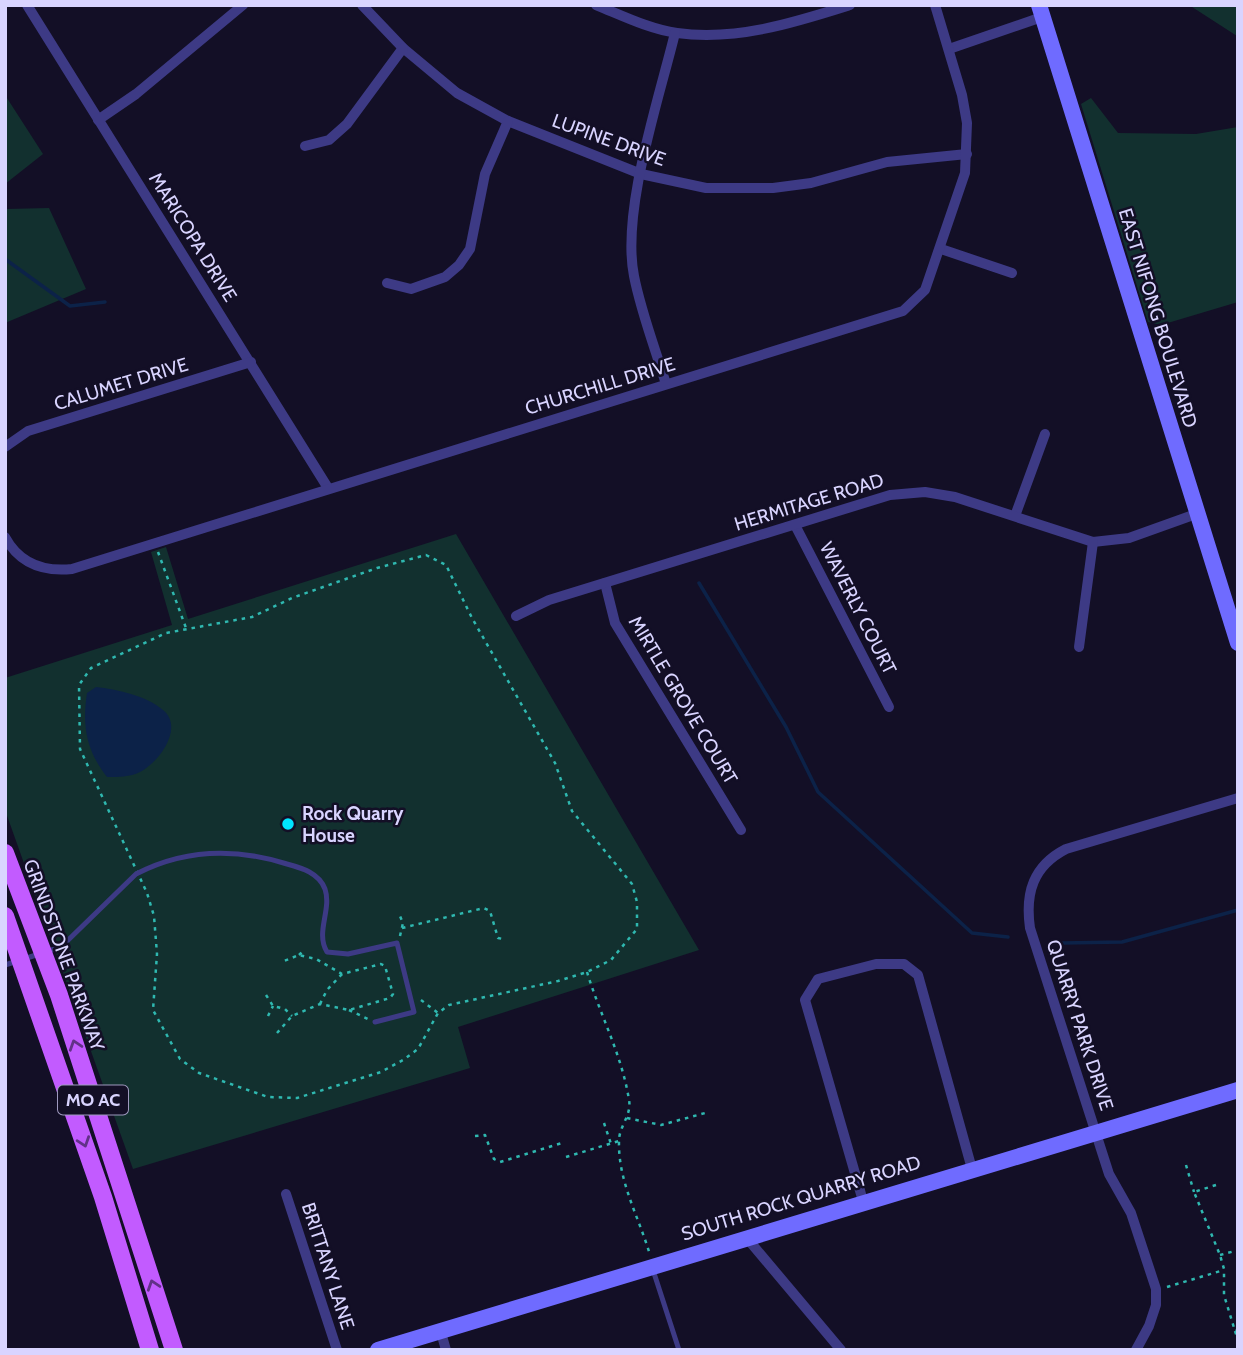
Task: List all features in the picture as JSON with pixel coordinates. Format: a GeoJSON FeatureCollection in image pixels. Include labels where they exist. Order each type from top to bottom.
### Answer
{"type":"FeatureCollection","features":[{"type":"Feature","properties":{"kind":"main road","name":"GRINDSTONE PARKWAY"},"geometry":{"type":"LineString","coordinates":[[5,853],[43,954],[174,1350]]}},
{"type":"Feature","properties":{"kind":"main road","name":"MO AC"},"geometry":{"type":"LineString","coordinates":[[5,916],[13,962],[103,1197],[150,1350]]}},
{"type":"Feature","properties":{"kind":"street","name":"MARICOPA DRIVE"},"geometry":{"type":"LineString","coordinates":[[27,5],[328,488]]}},
{"type":"Feature","properties":{"kind":"street"},"geometry":{"type":"LineString","coordinates":[[98,120],[136,94],[243,5]]}},
{"type":"Feature","properties":{"kind":"street","name":"LUPINE DRIVE"},"geometry":{"type":"LineString","coordinates":[[362,5],[403,48],[457,93],[508,121],[641,174],[706,188],[773,188],[811,183],[887,162],[967,154]]}},
{"type":"Feature","properties":{"kind":"street"},"geometry":{"type":"LineString","coordinates":[[596,5],[675,33],[751,33],[850,5]]}},
{"type":"Feature","properties":{"kind":"street","name":"CHURCHILL DRIVE"},"geometry":{"type":"LineString","coordinates":[[5,537],[26,562],[60,570],[902,311],[925,289],[965,173],[967,154],[962,96],[934,5]]}},
{"type":"Feature","properties":{"kind":"street"},"geometry":{"type":"LineString","coordinates":[[949,49],[1041,11]]}},
{"type":"Feature","properties":{"kind":"street","name":"EAST NIFONG BOULEVARD"},"geometry":{"type":"LineString","coordinates":[[1041,11],[1238,643]]}},
{"type":"Feature","properties":{"kind":"street"},"geometry":{"type":"LineString","coordinates":[[666,384],[634,275],[631,241],[641,174],[675,33]]}},
{"type":"Feature","properties":{"kind":"street"},"geometry":{"type":"LineString","coordinates":[[306,146],[329,140],[347,124],[403,48]]}},
{"type":"Feature","properties":{"kind":"street"},"geometry":{"type":"LineString","coordinates":[[387,283],[411,289],[445,277],[459,265],[475,233],[485,174],[508,121]]}},
{"type":"Feature","properties":{"kind":"street"},"geometry":{"type":"LineString","coordinates":[[940,249],[1012,273]]}},
{"type":"Feature","properties":{"kind":"street","name":"CALUMET DRIVE"},"geometry":{"type":"LineString","coordinates":[[5,447],[29,431],[251,362]]}},
{"type":"Feature","properties":{"kind":"street"},"geometry":{"type":"LineString","coordinates":[[1015,516],[1045,434]]}},
{"type":"Feature","properties":{"kind":"street","name":"HERMITAGE ROAD"},"geometry":{"type":"LineString","coordinates":[[516,616],[549,600],[890,495],[925,492],[955,497],[1093,542],[1129,538],[1196,514]]}},
{"type":"Feature","properties":{"kind":"street","name":"WAVERLY COURT"},"geometry":{"type":"LineString","coordinates":[[795,524],[889,707]]}},
{"type":"Feature","properties":{"kind":"street"},"geometry":{"type":"LineString","coordinates":[[1079,648],[1093,542]]}},
{"type":"Feature","properties":{"kind":"street","name":"MIRTLE GROVE COURT"},"geometry":{"type":"LineString","coordinates":[[605,583],[615,623],[741,830]]}},
{"type":"Feature","properties":{"kind":"street","name":"QUARRY PARK DRIVE"},"geometry":{"type":"LineString","coordinates":[[1156,1291],[1131,1213],[1109,1174],[1030,928],[1027,905],[1031,883],[1049,858],[1066,849],[1238,798]]}},
{"type":"Feature","properties":{"kind":"street"},"geometry":{"type":"LineString","coordinates":[[863,1201],[805,1000],[818,979],[876,964],[904,964],[918,975],[972,1169]]}},
{"type":"Feature","properties":{"kind":"street","name":"SOUTH ROCK QUARRY ROAD"},"geometry":{"type":"LineString","coordinates":[[378,1350],[863,1201],[1238,1090]]}},
{"type":"Feature","properties":{"kind":"street","name":"BRITTANY LANE"},"geometry":{"type":"LineString","coordinates":[[286,1194],[337,1350]]}},
{"type":"Feature","properties":{"kind":"street"},"geometry":{"type":"LineString","coordinates":[[746,1237],[841,1350]]}},
{"type":"Feature","properties":{"kind":"street"},"geometry":{"type":"LineString","coordinates":[[1136,1350],[1150,1326],[1156,1305],[1156,1291]]}},
{"type":"Feature","properties":{"kind":"street"},"geometry":{"type":"LineString","coordinates":[[440,1329],[446,1350]]}},
{"type":"Feature","properties":{"kind":"lane"},"geometry":{"type":"LineString","coordinates":[[13,962],[61,947],[136,874],[151,866],[215,852],[234,851],[263,856],[308,870],[320,880],[326,891],[321,930],[327,952],[348,954],[397,943],[414,1012],[375,1022]]}},
{"type":"Feature","properties":{"kind":"lane"},"geometry":{"type":"LineString","coordinates":[[652,1265],[679,1350]]}},
{"type":"Feature","properties":{"kind":"path"},"geometry":{"type":"LineString","coordinates":[[154,542],[186,628]]}},
{"type":"Feature","properties":{"kind":"path"},"geometry":{"type":"LineString","coordinates":[[426,555],[446,565],[472,618],[555,763],[572,811],[632,884],[638,902],[637,929],[611,960],[587,972],[449,1005],[438,1013],[426,1039],[402,1060],[381,1072],[297,1098],[268,1097],[199,1073],[180,1059],[153,1010],[157,954],[154,916],[147,893],[136,874],[110,810],[80,748],[79,685],[90,668],[146,641],[186,628],[251,617],[292,598],[406,559],[426,555]]}},
{"type":"Feature","properties":{"kind":"path"},"geometry":{"type":"LineString","coordinates":[[402,928],[487,908],[498,938],[503,939]]}},
{"type":"Feature","properties":{"kind":"path"},"geometry":{"type":"LineString","coordinates":[[397,943],[402,928],[400,916]]}},
{"type":"Feature","properties":{"kind":"path"},"geometry":{"type":"LineString","coordinates":[[449,918],[451,923]]}},
{"type":"Feature","properties":{"kind":"path"},"geometry":{"type":"LineString","coordinates":[[284,961],[299,955],[305,949]]}},
{"type":"Feature","properties":{"kind":"path"},"geometry":{"type":"LineString","coordinates":[[299,955],[316,959],[342,974]]}},
{"type":"Feature","properties":{"kind":"path"},"geometry":{"type":"LineString","coordinates":[[320,1004],[327,990],[342,974],[381,964],[385,966],[393,994],[390,998],[349,1010]]}},
{"type":"Feature","properties":{"kind":"path"},"geometry":{"type":"LineString","coordinates":[[587,972],[603,1024],[611,1035],[628,1095],[627,1118],[619,1141],[624,1183],[652,1265]]}},
{"type":"Feature","properties":{"kind":"path"},"geometry":{"type":"LineString","coordinates":[[410,992],[438,1013]]}},
{"type":"Feature","properties":{"kind":"path"},"geometry":{"type":"LineString","coordinates":[[266,995],[273,1006],[285,1009],[292,1016]]}},
{"type":"Feature","properties":{"kind":"path"},"geometry":{"type":"LineString","coordinates":[[277,1033],[292,1016],[320,1004],[349,1010],[375,1022]]}},
{"type":"Feature","properties":{"kind":"path"},"geometry":{"type":"LineString","coordinates":[[268,1016],[273,1006]]}},
{"type":"Feature","properties":{"kind":"path"},"geometry":{"type":"LineString","coordinates":[[627,1118],[661,1125],[709,1112]]}},
{"type":"Feature","properties":{"kind":"path"},"geometry":{"type":"LineString","coordinates":[[604,1122],[611,1144]]}},
{"type":"Feature","properties":{"kind":"path"},"geometry":{"type":"LineString","coordinates":[[475,1136],[487,1137],[494,1159],[500,1162],[562,1143]]}},
{"type":"Feature","properties":{"kind":"path"},"geometry":{"type":"LineString","coordinates":[[566,1157],[619,1141]]}},
{"type":"Feature","properties":{"kind":"path"},"geometry":{"type":"LineString","coordinates":[[1186,1165],[1220,1255],[1224,1270],[1224,1295],[1238,1340]]}},
{"type":"Feature","properties":{"kind":"path"},"geometry":{"type":"LineString","coordinates":[[1194,1192],[1216,1185]]}},
{"type":"Feature","properties":{"kind":"path"},"geometry":{"type":"LineString","coordinates":[[1220,1255],[1236,1251]]}},
{"type":"Feature","properties":{"kind":"path"},"geometry":{"type":"LineString","coordinates":[[1156,1291],[1224,1270]]}},
{"type":"Feature","properties":{"kind":"green space"},"geometry":{"type":"Polygon","coordinates":[[[1189,5],[1238,5],[1238,37],[1237,36],[1189,5]]]}},
{"type":"Feature","properties":{"kind":"green space"},"geometry":{"type":"Polygon","coordinates":[[[5,95],[43,154],[5,184],[5,95]]]}},
{"type":"Feature","properties":{"kind":"green space"},"geometry":{"type":"Polygon","coordinates":[[[1091,98],[1118,133],[1196,134],[1238,127],[1238,302],[1161,325],[1148,322],[1081,104],[1091,98]]]}},
{"type":"Feature","properties":{"kind":"green space"},"geometry":{"type":"Polygon","coordinates":[[[5,206],[7,209],[49,208],[86,289],[5,323],[5,206]]]}},
{"type":"Feature","properties":{"kind":"green space"},"geometry":{"type":"Polygon","coordinates":[[[456,534],[699,950],[458,1027],[470,1068],[133,1169],[5,810],[5,678],[172,625],[151,552],[166,547],[188,619],[456,534]]]}},
{"type":"Feature","properties":{"kind":"water"},"geometry":{"type":"Polygon","coordinates":[[[96,687],[140,697],[156,705],[169,717],[170,735],[166,744],[154,761],[140,772],[128,776],[107,777],[94,757],[87,737],[85,716],[87,693],[96,687]]]}},
{"type":"Feature","properties":{"kind":"waterway"},"geometry":{"type":"LineString","coordinates":[[5,259],[70,306],[105,302]]}},
{"type":"Feature","properties":{"kind":"waterway"},"geometry":{"type":"LineString","coordinates":[[699,583],[786,727],[818,792],[972,933],[1008,937]]}},
{"type":"Feature","properties":{"kind":"waterway"},"geometry":{"type":"LineString","coordinates":[[1062,943],[1122,942],[1238,910]]}},
{"type":"Feature","properties":{"kind":"place","name":"Rock Quarry House"},"geometry":{"type":"Point","coordinates":[288,824]}}]}
